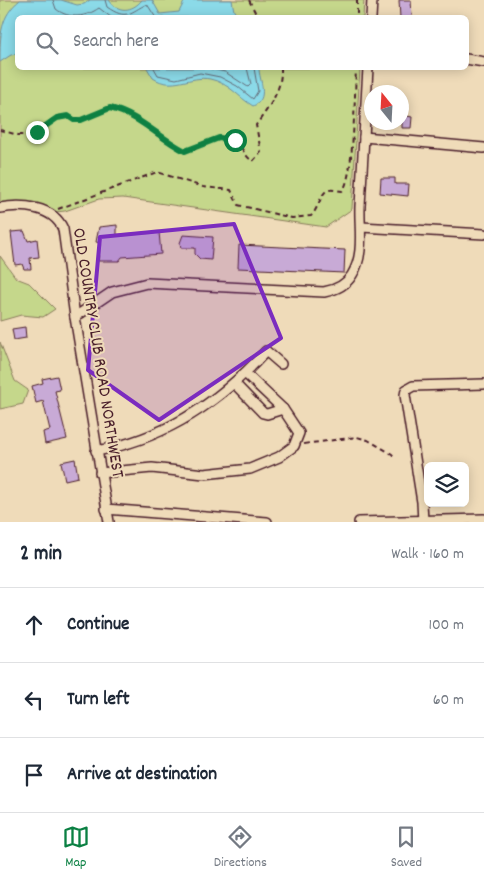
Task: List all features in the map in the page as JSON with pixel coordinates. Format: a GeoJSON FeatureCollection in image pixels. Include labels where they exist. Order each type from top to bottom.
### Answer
{"type":"FeatureCollection","features":[{"type":"Feature","properties":{"kind":"street"},"geometry":{"type":"LineString","coordinates":[[371,15],[372,0]]}},
{"type":"Feature","properties":{"kind":"street"},"geometry":{"type":"LineString","coordinates":[[469,60],[484,62]]}},
{"type":"Feature","properties":{"kind":"street"},"geometry":{"type":"LineString","coordinates":[[75,317],[112,292],[147,283],[324,292],[341,286],[353,274],[360,248],[368,70]]}},
{"type":"Feature","properties":{"kind":"street"},"geometry":{"type":"LineString","coordinates":[[364,137],[484,148]]}},
{"type":"Feature","properties":{"kind":"street","name":"OLD COUNTRY CLUB ROAD NORTHWEST"},"geometry":{"type":"LineString","coordinates":[[0,208],[31,208],[50,213],[60,223],[109,522]]}},
{"type":"Feature","properties":{"kind":"street"},"geometry":{"type":"LineString","coordinates":[[361,227],[484,234]]}},
{"type":"Feature","properties":{"kind":"street"},"geometry":{"type":"LineString","coordinates":[[96,451],[134,442],[175,426],[204,408],[246,374],[266,350],[281,364]]}},
{"type":"Feature","properties":{"kind":"street"},"geometry":{"type":"LineString","coordinates":[[100,473],[152,468],[204,474],[234,472],[265,464],[294,446],[300,433],[283,408],[246,374]]}},
{"type":"Feature","properties":{"kind":"street"},"geometry":{"type":"LineString","coordinates":[[234,383],[263,413],[267,414],[283,408]]}},
{"type":"Feature","properties":{"kind":"street"},"geometry":{"type":"LineString","coordinates":[[423,521],[405,395],[406,390],[413,386],[484,384]]}},
{"type":"Feature","properties":{"kind":"street"},"geometry":{"type":"LineString","coordinates":[[106,509],[267,522]]}},
{"type":"Feature","properties":{"kind":"street"},"geometry":{"type":"LineString","coordinates":[[359,522],[484,519]]}},
{"type":"Feature","properties":{"kind":"path"},"geometry":{"type":"LineString","coordinates":[[249,0],[256,15]]}},
{"type":"Feature","properties":{"kind":"path"},"geometry":{"type":"LineString","coordinates":[[357,0],[357,15]]}},
{"type":"Feature","properties":{"kind":"path"},"geometry":{"type":"LineString","coordinates":[[0,130],[18,135],[32,135],[57,118],[68,116],[74,120],[81,120],[110,108],[134,117],[185,151],[214,139],[229,138],[235,140],[248,159],[254,161],[261,152],[256,125],[275,98],[280,84],[281,70]]}},
{"type":"Feature","properties":{"kind":"path"},"geometry":{"type":"LineString","coordinates":[[55,209],[70,206],[157,172],[203,187],[231,190],[238,205],[292,218],[311,216],[317,209],[324,192],[328,190],[342,191],[347,184],[352,151],[356,70]]}},
{"type":"Feature","properties":{"kind":"path"},"geometry":{"type":"LineString","coordinates":[[294,446],[363,438],[392,454],[395,458]]}},
{"type":"Feature","properties":{"kind":"highlighted area"},"geometry":{"type":"Polygon","coordinates":[[[234,224],[281,338],[159,420],[88,370],[100,237],[234,224]]]}},
{"type":"Feature","properties":{"kind":"green space"},"geometry":{"type":"Polygon","coordinates":[[[0,0],[364,0],[363,15],[15,15],[15,70],[360,70],[352,209],[326,227],[123,198],[99,199],[65,211],[55,212],[42,207],[0,204],[0,0]]]}},
{"type":"Feature","properties":{"kind":"green space"},"geometry":{"type":"Polygon","coordinates":[[[0,256],[16,278],[29,283],[55,309],[43,317],[21,315],[0,321],[0,256]]]}},
{"type":"Feature","properties":{"kind":"green space"},"geometry":{"type":"Polygon","coordinates":[[[0,342],[15,381],[28,390],[23,404],[0,409],[0,342]]]}},
{"type":"Feature","properties":{"kind":"water"},"geometry":{"type":"Polygon","coordinates":[[[20,0],[61,0],[77,5],[84,4],[90,0],[109,0],[121,9],[130,9],[142,0],[152,0],[160,14],[179,12],[185,0],[232,0],[234,11],[237,15],[15,15],[15,54],[0,62],[2,27],[13,6],[20,0]]]}},
{"type":"Feature","properties":{"kind":"water"},"geometry":{"type":"Polygon","coordinates":[[[148,70],[259,70],[262,94],[258,103],[253,106],[228,87],[210,79],[203,78],[168,83],[160,82],[153,78],[148,70]]]}},
{"type":"Feature","properties":{"kind":"building"},"geometry":{"type":"Polygon","coordinates":[[[399,0],[411,0],[412,15],[400,15],[399,0]]]}},
{"type":"Feature","properties":{"kind":"building"},"geometry":{"type":"Polygon","coordinates":[[[409,116],[412,117],[411,128],[409,128],[409,116]]]}},
{"type":"Feature","properties":{"kind":"building"},"geometry":{"type":"Polygon","coordinates":[[[381,178],[395,178],[395,184],[409,184],[408,196],[380,193],[381,178]]]}},
{"type":"Feature","properties":{"kind":"building"},"geometry":{"type":"Polygon","coordinates":[[[117,225],[117,235],[159,232],[161,254],[122,257],[119,261],[98,261],[100,243],[96,242],[99,227],[117,225]]]}},
{"type":"Feature","properties":{"kind":"building"},"geometry":{"type":"Polygon","coordinates":[[[24,231],[28,241],[37,239],[39,257],[30,258],[31,269],[24,269],[22,264],[15,265],[11,232],[24,231]]]}},
{"type":"Feature","properties":{"kind":"building"},"geometry":{"type":"Polygon","coordinates":[[[183,235],[213,237],[211,260],[200,259],[195,254],[195,248],[181,248],[180,243],[183,235]]]}},
{"type":"Feature","properties":{"kind":"building"},"geometry":{"type":"Polygon","coordinates":[[[239,245],[345,250],[344,273],[238,268],[239,245]]]}},
{"type":"Feature","properties":{"kind":"building"},"geometry":{"type":"Polygon","coordinates":[[[25,327],[26,338],[14,340],[12,329],[25,327]]]}},
{"type":"Feature","properties":{"kind":"building"},"geometry":{"type":"Polygon","coordinates":[[[57,376],[60,390],[55,391],[67,439],[45,444],[43,432],[50,430],[43,401],[36,403],[32,386],[43,383],[42,379],[57,376]]]}},
{"type":"Feature","properties":{"kind":"building"},"geometry":{"type":"Polygon","coordinates":[[[75,459],[78,477],[65,480],[61,462],[75,459]]]}},
{"type":"Feature","properties":{"kind":"route"},"geometry":{"type":"LineString","coordinates":[[37,132],[52,120],[63,116],[68,116],[77,121],[89,118],[110,108],[134,117],[185,151],[219,138],[235,140]]}}]}
